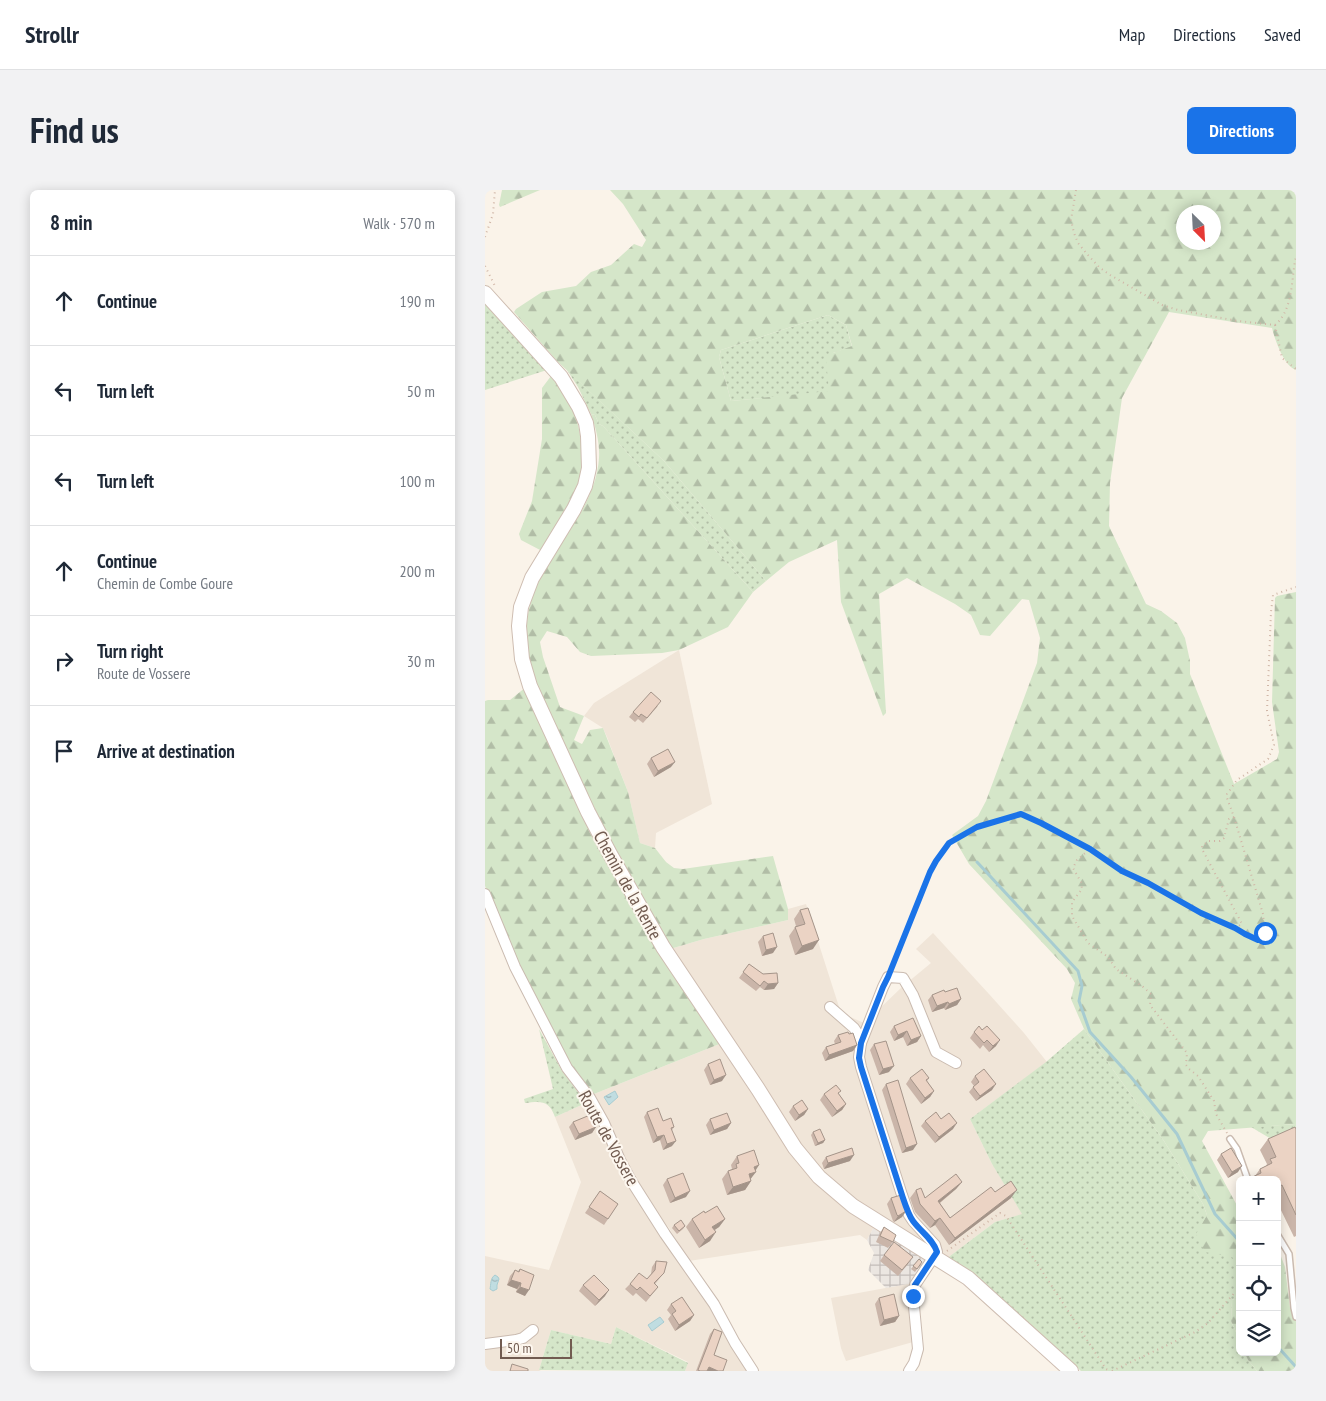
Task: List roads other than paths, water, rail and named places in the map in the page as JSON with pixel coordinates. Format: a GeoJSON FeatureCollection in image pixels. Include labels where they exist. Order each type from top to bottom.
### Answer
{"type":"FeatureCollection","features":[{"type":"Feature","properties":{"kind":"street","name":"Chemin de la Rente"},"geometry":{"type":"LineString","coordinates":[[485,293],[561,377],[579,407],[587,429],[589,468],[585,486],[574,509],[532,578],[521,607],[519,626],[522,659],[530,686],[588,812],[647,921],[795,1148],[819,1176],[853,1206],[936,1255],[968,1278],[1071,1371]]}},
{"type":"Feature","properties":{"kind":"street","name":"Route de Vossere"},"geometry":{"type":"LineString","coordinates":[[485,894],[515,967],[567,1068],[590,1098],[632,1182],[665,1234],[714,1304],[753,1371]]}},
{"type":"Feature","properties":{"kind":"street"},"geometry":{"type":"LineString","coordinates":[[909,1371],[918,1349],[913,1296],[915,1285],[936,1255],[935,1246],[913,1221],[902,1195],[859,1058],[861,1043],[888,977],[903,978],[913,995],[936,1052],[956,1064]]}},
{"type":"Feature","properties":{"kind":"street"},"geometry":{"type":"LineString","coordinates":[[829,1007],[853,1028],[861,1043]]}},
{"type":"Feature","properties":{"kind":"street"},"geometry":{"type":"LineString","coordinates":[[485,1344],[523,1338],[533,1330]]}},
{"type":"Feature","properties":{"kind":"lane"},"geometry":{"type":"LineString","coordinates":[[1230,1139],[1237,1149],[1247,1176]]}},
{"type":"Feature","properties":{"kind":"lane"},"geometry":{"type":"LineString","coordinates":[[1281,1240],[1289,1254],[1296,1317]]}},
{"type":"Feature","properties":{"kind":"water"},"geometry":{"type":"Polygon","coordinates":[[[615,1091],[618,1097],[609,1105],[604,1097],[615,1091]]]}},
{"type":"Feature","properties":{"kind":"water"},"geometry":{"type":"Polygon","coordinates":[[[495,1275],[499,1279],[497,1289],[493,1291],[490,1289],[491,1280],[495,1275]]]}},
{"type":"Feature","properties":{"kind":"water"},"geometry":{"type":"Polygon","coordinates":[[[660,1317],[664,1322],[652,1331],[648,1325],[660,1317]]]}},
{"type":"Feature","properties":{"kind":"waterway"},"geometry":{"type":"LineString","coordinates":[[977,862],[1078,971],[1082,986],[1079,1001],[1090,1032],[1131,1077],[1177,1134],[1215,1214],[1236,1238]]}},
{"type":"Feature","properties":{"kind":"waterway"},"geometry":{"type":"LineString","coordinates":[[1281,1350],[1296,1367]]}}]}
